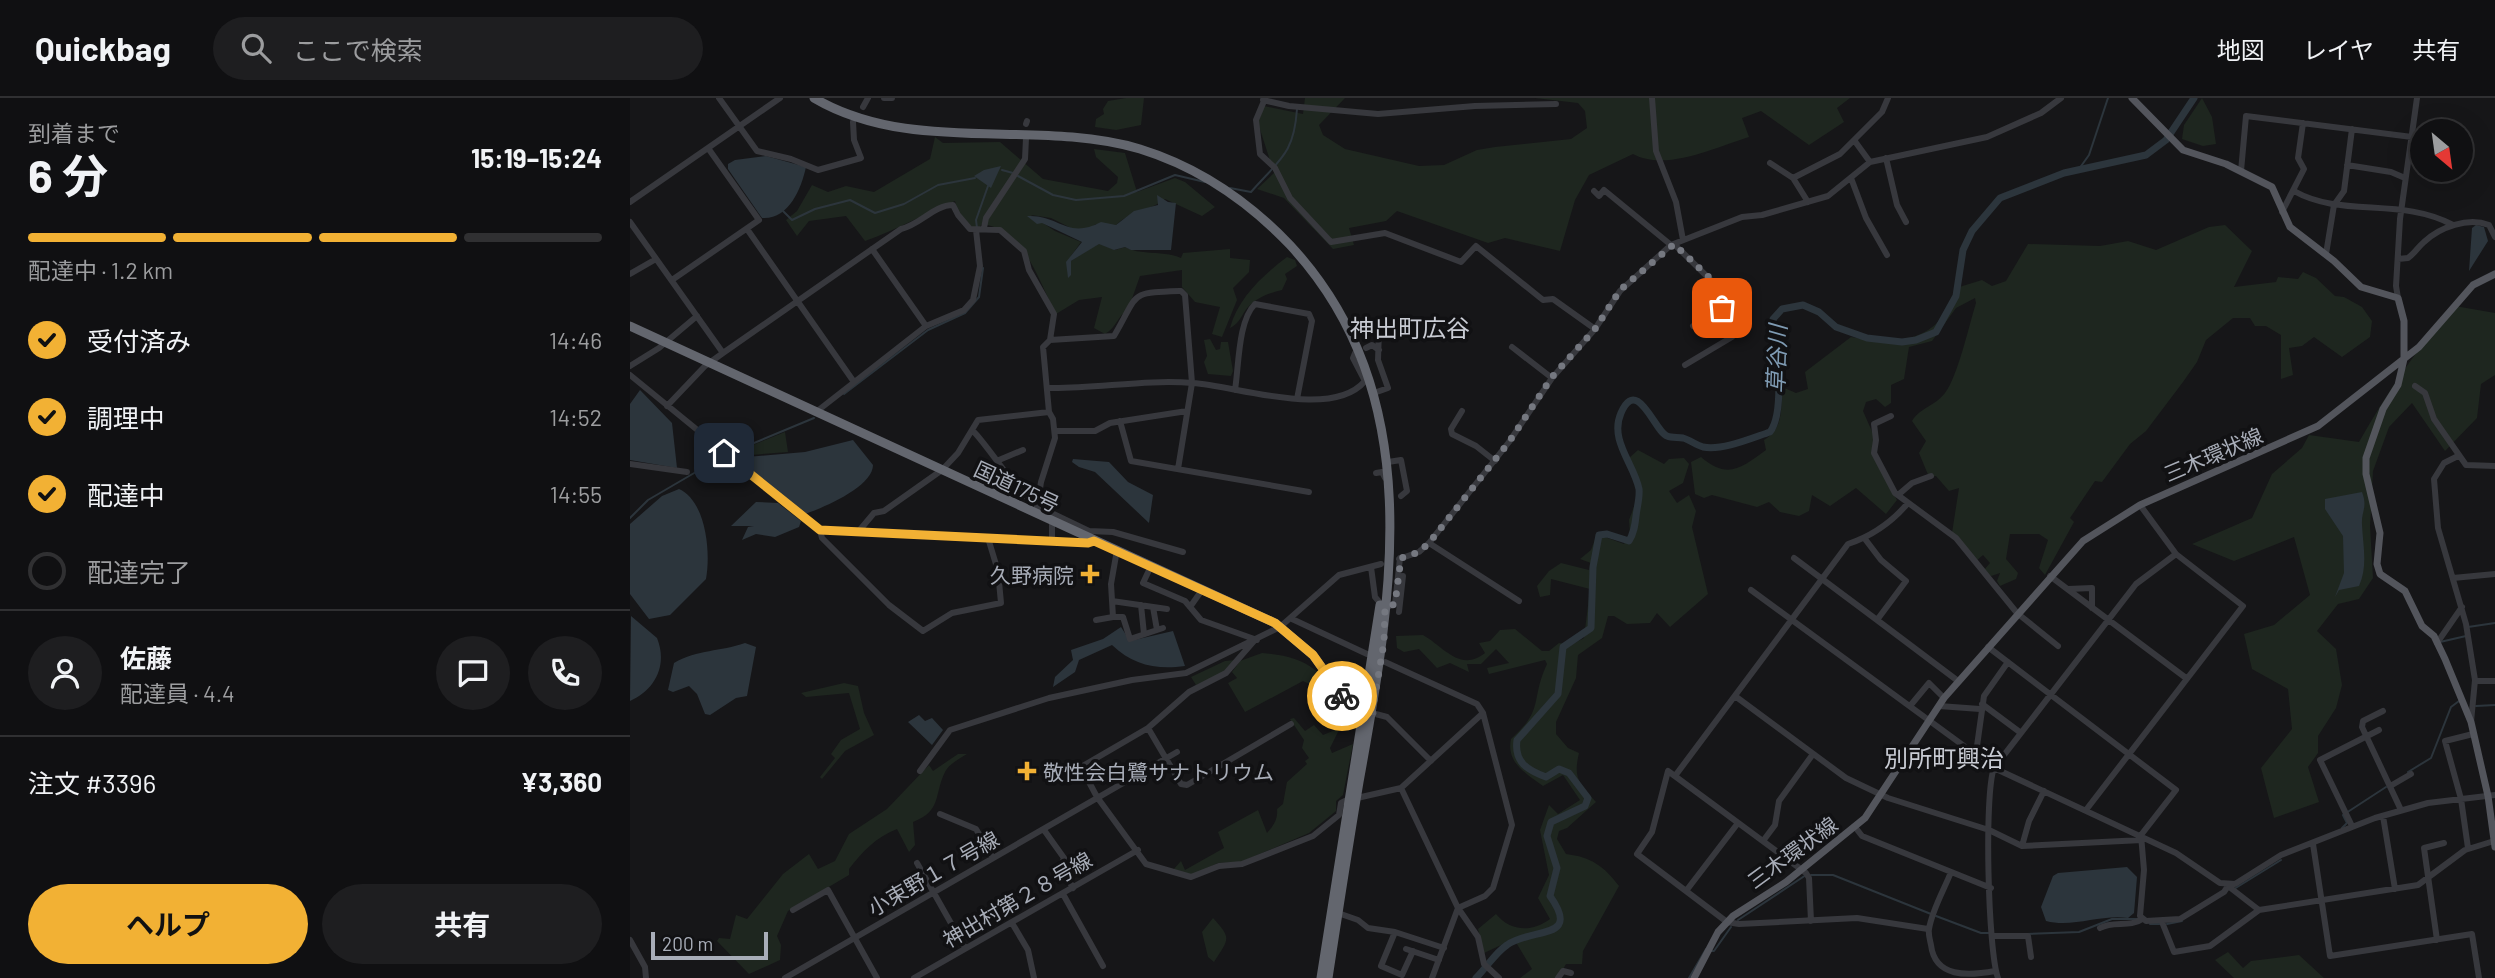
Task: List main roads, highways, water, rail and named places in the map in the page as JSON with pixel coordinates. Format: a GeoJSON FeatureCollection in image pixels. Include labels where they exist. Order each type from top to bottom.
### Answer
{"type":"FeatureCollection","features":[{"type":"Feature","properties":{"kind":"highway"},"geometry":{"type":"LineString","coordinates":[[814,98],[860,118],[884,124],[945,132],[1103,141],[1163,157],[1189,168],[1251,209],[1296,252],[1343,319],[1374,393],[1388,462],[1389,538],[1383,606],[1328,978]]}},
{"type":"Feature","properties":{"kind":"highway","name":"国道175号"},"geometry":{"type":"LineString","coordinates":[[630,326],[942,470],[1037,510],[1052,521],[1280,627],[1313,655],[1351,708],[1367,712]]}},
{"type":"Feature","properties":{"kind":"highway"},"geometry":{"type":"LineString","coordinates":[[1321,978],[1343,814],[1353,798]]}},
{"type":"Feature","properties":{"kind":"main road"},"geometry":{"type":"LineString","coordinates":[[2133,98],[2173,141],[2191,154],[2219,161],[2275,191],[2290,227],[2326,254],[2361,287],[2398,298],[2404,321],[2404,359],[2398,385],[2384,409],[2369,446],[2366,474],[2380,533],[2377,564],[2380,574],[2405,591],[2422,626],[2437,643],[2471,722],[2492,796],[2495,847]]}},
{"type":"Feature","properties":{"kind":"main road","name":"三木環状線"},"geometry":{"type":"LineString","coordinates":[[1694,978],[1714,939],[1727,922],[1801,870],[1855,827],[1882,793],[1944,698],[2083,541],[2140,505],[2306,433],[2404,359],[2434,332],[2458,298],[2473,285],[2495,274]]}},
{"type":"Feature","properties":{"kind":"waterway"},"geometry":{"type":"LineString","coordinates":[[2079,169],[2089,155],[2108,98]]}},
{"type":"Feature","properties":{"kind":"waterway","name":"草谷川"},"geometry":{"type":"LineString","coordinates":[[1476,978],[1507,945],[1550,931],[1557,927],[1560,920],[1550,896],[1557,868],[1547,836],[1551,822],[1585,806],[1588,798],[1569,773],[1559,769],[1546,777],[1523,764],[1518,754],[1517,740],[1558,694],[1563,647],[1591,628],[1593,567],[1599,535],[1607,534],[1629,541],[1633,532],[1639,489],[1618,433],[1618,423],[1627,403],[1633,400],[1639,403],[1667,436],[1683,438],[1703,447],[1728,446],[1770,432],[1775,422],[1779,394],[1773,319],[1782,309],[1803,305],[1819,312],[1836,327],[1867,338],[1902,342],[1936,332],[1956,296],[1963,250],[1972,231],[2000,198],[2064,173],[2146,155],[2166,140],[2194,98]]}},
{"type":"Feature","properties":{"kind":"waterway"},"geometry":{"type":"LineString","coordinates":[[1230,188],[1251,192],[1278,163],[1293,136],[1297,109]]}},
{"type":"Feature","properties":{"kind":"waterway"},"geometry":{"type":"LineString","coordinates":[[1002,170],[1013,173]]}},
{"type":"Feature","properties":{"kind":"waterway"},"geometry":{"type":"LineString","coordinates":[[1018,176],[1053,195],[1076,200],[1124,196],[1175,175],[1205,182]]}},
{"type":"Feature","properties":{"kind":"waterway"},"geometry":{"type":"LineString","coordinates":[[783,211],[792,220],[815,209],[850,200],[875,213],[904,204],[938,185],[975,178]]}},
{"type":"Feature","properties":{"kind":"waterway"},"geometry":{"type":"LineString","coordinates":[[977,228],[976,220],[988,186]]}},
{"type":"Feature","properties":{"kind":"waterway"},"geometry":{"type":"LineString","coordinates":[[844,394],[928,330],[965,313],[979,297],[983,268]]}},
{"type":"Feature","properties":{"kind":"waterway"},"geometry":{"type":"LineString","coordinates":[[730,453],[814,418]]}},
{"type":"Feature","properties":{"kind":"waterway"},"geometry":{"type":"LineString","coordinates":[[630,518],[648,500],[725,455]]}},
{"type":"Feature","properties":{"kind":"waterway"},"geometry":{"type":"LineString","coordinates":[[2468,627],[2495,623]]}},
{"type":"Feature","properties":{"kind":"waterway"},"geometry":{"type":"LineString","coordinates":[[2440,642],[2466,636]]}},
{"type":"Feature","properties":{"kind":"waterway"},"geometry":{"type":"LineString","coordinates":[[2408,772],[2431,758],[2451,707],[2459,701]]}},
{"type":"Feature","properties":{"kind":"waterway"},"geometry":{"type":"LineString","coordinates":[[2476,706],[2495,705]]}},
{"type":"Feature","properties":{"kind":"waterway"},"geometry":{"type":"LineString","coordinates":[[2342,828],[2347,823],[2343,815],[2386,787]]}},
{"type":"Feature","properties":{"kind":"waterway"},"geometry":{"type":"LineString","coordinates":[[2234,889],[2281,860]]}},
{"type":"Feature","properties":{"kind":"waterway"},"geometry":{"type":"LineString","coordinates":[[1738,920],[1806,875]]}},
{"type":"Feature","properties":{"kind":"waterway"},"geometry":{"type":"LineString","coordinates":[[1811,875],[1833,875],[1931,914]]}},
{"type":"Feature","properties":{"kind":"waterway"},"geometry":{"type":"LineString","coordinates":[[1936,916],[1981,933],[1990,933]]}},
{"type":"Feature","properties":{"kind":"waterway"},"geometry":{"type":"LineString","coordinates":[[2027,934],[2079,932],[2112,919],[2138,919]]}},
{"type":"Feature","properties":{"kind":"waterway"},"geometry":{"type":"LineString","coordinates":[[2167,924],[2182,921]]}},
{"type":"Feature","properties":{"kind":"waterway"},"geometry":{"type":"LineString","coordinates":[[2150,924],[2161,924]]}},
{"type":"Feature","properties":{"kind":"waterway"},"geometry":{"type":"LineString","coordinates":[[1711,951],[1714,951],[1731,927]]}},
{"type":"Feature","properties":{"kind":"waterway"},"geometry":{"type":"LineString","coordinates":[[1689,978],[1706,949]]}},
{"type":"Feature","properties":{"kind":"place","name":"久野病院"},"geometry":{"type":"Point","coordinates":[1090,574]}},
{"type":"Feature","properties":{"kind":"place","name":"敬性会白鷺サナトリウム"},"geometry":{"type":"Point","coordinates":[1027,771]}},
{"type":"Feature","properties":{"kind":"district","name":"神出町広谷"},"geometry":{"type":"Point","coordinates":[1410,327]}},
{"type":"Feature","properties":{"kind":"district","name":"別所町興治"},"geometry":{"type":"Point","coordinates":[1944,757]}}]}
